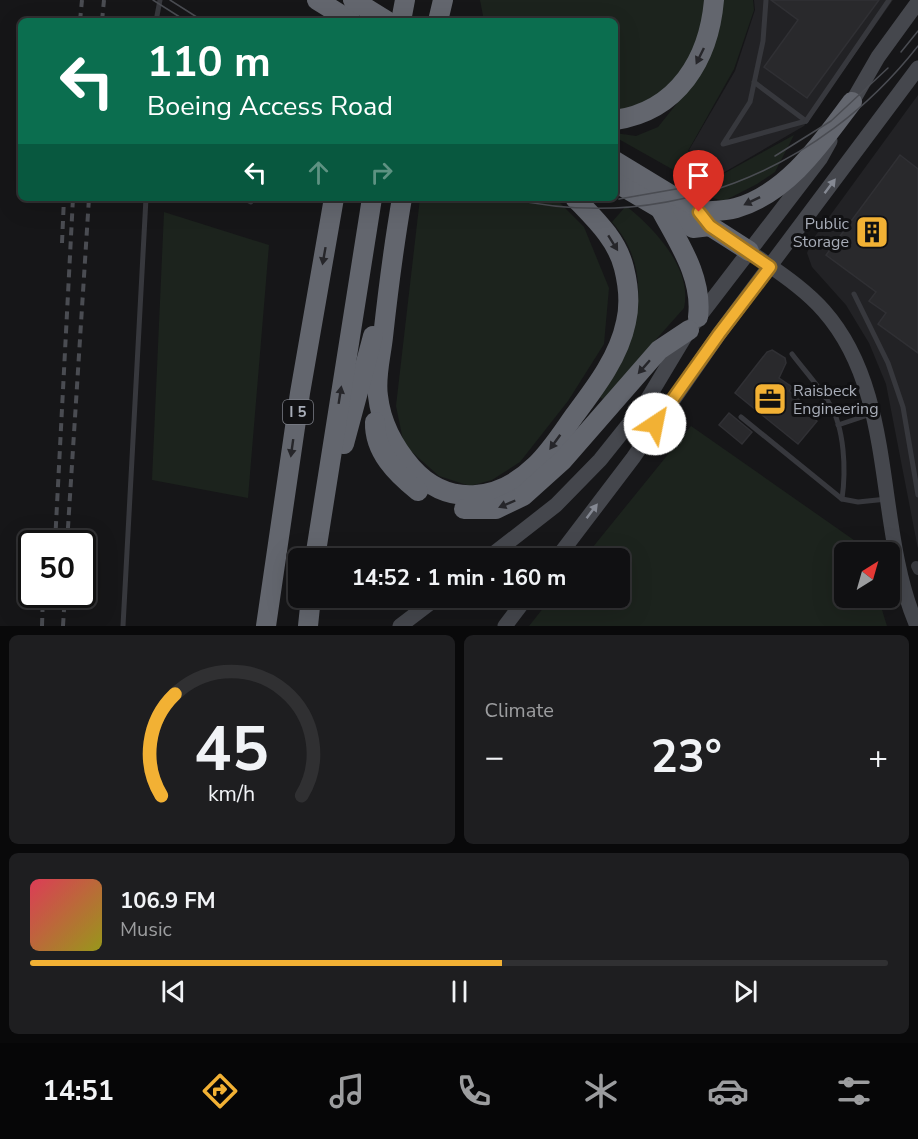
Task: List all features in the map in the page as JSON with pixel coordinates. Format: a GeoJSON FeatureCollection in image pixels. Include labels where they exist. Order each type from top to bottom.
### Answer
{"type":"FeatureCollection","features":[{"type":"Feature","properties":{"kind":"highway"},"geometry":{"type":"LineString","coordinates":[[317,0],[346,18]]}},
{"type":"Feature","properties":{"kind":"highway"},"geometry":{"type":"LineString","coordinates":[[353,0],[382,18]]}},
{"type":"Feature","properties":{"kind":"highway"},"geometry":{"type":"LineString","coordinates":[[364,18],[367,0]]}},
{"type":"Feature","properties":{"kind":"highway"},"geometry":{"type":"LineString","coordinates":[[402,18],[405,0]]}},
{"type":"Feature","properties":{"kind":"highway"},"geometry":{"type":"LineString","coordinates":[[431,18],[434,0]]}},
{"type":"Feature","properties":{"kind":"highway"},"geometry":{"type":"LineString","coordinates":[[439,18],[443,0]]}},
{"type":"Feature","properties":{"kind":"highway"},"geometry":{"type":"LineString","coordinates":[[618,119],[658,106],[682,85],[700,58],[707,42],[714,0]]}},
{"type":"Feature","properties":{"kind":"highway"},"geometry":{"type":"LineString","coordinates":[[618,184],[693,228],[705,219],[766,194],[815,150],[852,102]]}},
{"type":"Feature","properties":{"kind":"highway"},"geometry":{"type":"LineString","coordinates":[[618,162],[749,251]]}},
{"type":"Feature","properties":{"kind":"highway","name":"I 5"},"geometry":{"type":"LineString","coordinates":[[266,626],[300,393],[333,201]]}},
{"type":"Feature","properties":{"kind":"highway","name":"I 5"},"geometry":{"type":"LineString","coordinates":[[316,548],[372,201]]}},
{"type":"Feature","properties":{"kind":"highway"},"geometry":{"type":"LineString","coordinates":[[402,201],[392,261],[375,426],[379,443],[393,468],[407,482],[422,494],[449,506],[474,510],[496,508],[523,496],[544,478],[659,350],[694,323],[699,298],[691,266],[660,208]]}},
{"type":"Feature","properties":{"kind":"highway"},"geometry":{"type":"LineString","coordinates":[[377,394],[382,417],[394,445],[418,475],[448,493],[469,497],[486,496],[513,484],[535,466],[606,369],[617,349],[627,320],[627,283],[619,254],[603,228],[578,201]]}},
{"type":"Feature","properties":{"kind":"highway"},"geometry":{"type":"LineString","coordinates":[[318,536],[392,261]]}},
{"type":"Feature","properties":{"kind":"highway"},"geometry":{"type":"LineString","coordinates":[[308,626],[310,608]]}},
{"type":"Feature","properties":{"kind":"main road"},"geometry":{"type":"LineString","coordinates":[[501,548],[555,505],[600,460],[644,405],[694,323],[820,159],[878,57],[918,2]]}},
{"type":"Feature","properties":{"kind":"main road"},"geometry":{"type":"LineString","coordinates":[[565,548],[633,458],[719,334],[918,68]]}},
{"type":"Feature","properties":{"kind":"main road"},"geometry":{"type":"LineString","coordinates":[[749,251],[806,293],[837,329],[859,367],[872,414],[902,588],[917,626]]}},
{"type":"Feature","properties":{"kind":"main road"},"geometry":{"type":"LineString","coordinates":[[400,626],[424,608]]}},
{"type":"Feature","properties":{"kind":"main road"},"geometry":{"type":"LineString","coordinates":[[505,626],[519,608]]}},
{"type":"Feature","properties":{"kind":"lane"},"geometry":{"type":"LineString","coordinates":[[157,18],[160,0]]}},
{"type":"Feature","properties":{"kind":"lane"},"geometry":{"type":"LineString","coordinates":[[766,0],[763,41],[750,102],[723,144],[806,121],[889,0]]}},
{"type":"Feature","properties":{"kind":"lane"},"geometry":{"type":"LineString","coordinates":[[754,82],[806,121]]}},
{"type":"Feature","properties":{"kind":"lane"},"geometry":{"type":"LineString","coordinates":[[123,626],[146,201]]}},
{"type":"Feature","properties":{"kind":"lane"},"geometry":{"type":"LineString","coordinates":[[854,294],[888,363],[903,407],[918,495]]}},
{"type":"Feature","properties":{"kind":"lane"},"geometry":{"type":"LineString","coordinates":[[792,354],[830,404],[838,425],[845,479],[842,499]]}},
{"type":"Feature","properties":{"kind":"lane"},"geometry":{"type":"LineString","coordinates":[[838,425],[872,414]]}},
{"type":"Feature","properties":{"kind":"lane"},"geometry":{"type":"LineString","coordinates":[[741,417],[842,499],[858,502],[887,499]]}},
{"type":"Feature","properties":{"kind":"shaded area"},"geometry":{"type":"Polygon","coordinates":[[[480,0],[704,0],[702,22],[691,57],[664,93],[618,110],[618,18],[483,18],[480,0]]]}},
{"type":"Feature","properties":{"kind":"shaded area"},"geometry":{"type":"Polygon","coordinates":[[[720,0],[753,0],[754,10],[734,69],[688,151],[723,174],[794,135],[775,172],[724,201],[713,198],[702,186],[618,139],[618,133],[636,136],[658,127],[699,76],[720,0]]]}},
{"type":"Feature","properties":{"kind":"shaded area"},"geometry":{"type":"Polygon","coordinates":[[[754,0],[893,0],[804,126],[723,173],[689,150],[735,71],[755,10],[754,0]]]}},
{"type":"Feature","properties":{"kind":"shaded area","name":"Public Storage"},"geometry":{"type":"Polygon","coordinates":[[[918,95],[918,549],[886,384],[869,343],[846,305],[812,267],[807,253],[813,239],[918,95]]]}},
{"type":"Feature","properties":{"kind":"shaded area"},"geometry":{"type":"Polygon","coordinates":[[[420,201],[558,201],[584,227],[609,288],[604,344],[568,401],[520,462],[492,480],[470,486],[439,476],[404,445],[396,406],[420,201]]]}},
{"type":"Feature","properties":{"kind":"shaded area"},"geometry":{"type":"Polygon","coordinates":[[[626,206],[659,238],[677,264],[683,279],[684,308],[603,399],[599,397],[623,356],[632,333],[637,310],[638,287],[635,265],[626,243],[612,222],[626,206]]]}},
{"type":"Feature","properties":{"kind":"shaded area"},"geometry":{"type":"Polygon","coordinates":[[[164,212],[269,245],[248,498],[152,480],[164,212]]]}},
{"type":"Feature","properties":{"kind":"shaded area"},"geometry":{"type":"Polygon","coordinates":[[[691,426],[857,542],[834,542],[834,608],[881,608],[887,626],[529,626],[543,608],[630,608],[630,548],[592,548],[691,426]]]}},
{"type":"Feature","properties":{"kind":"building"},"geometry":{"type":"Polygon","coordinates":[[[771,0],[879,0],[807,98],[764,67],[798,20],[771,0]]]}},
{"type":"Feature","properties":{"kind":"building"},"geometry":{"type":"Polygon","coordinates":[[[900,155],[918,169],[918,353],[878,324],[886,313],[869,301],[876,292],[826,255],[900,155]]]}},
{"type":"Feature","properties":{"kind":"building","name":"Raisbeck Engineering"},"geometry":{"type":"Polygon","coordinates":[[[772,350],[785,358],[786,363],[779,378],[792,387],[789,391],[805,405],[802,409],[817,421],[798,444],[735,393],[767,352],[772,350]]]}},
{"type":"Feature","properties":{"kind":"building"},"geometry":{"type":"Polygon","coordinates":[[[729,413],[752,432],[742,444],[719,425],[729,413]]]}},
{"type":"Feature","properties":{"kind":"tram line"},"geometry":{"type":"LineString","coordinates":[[153,0],[181,18]]}},
{"type":"Feature","properties":{"kind":"tram line"},"geometry":{"type":"LineString","coordinates":[[170,0],[198,18]]}},
{"type":"Feature","properties":{"kind":"tram line"},"geometry":{"type":"LineString","coordinates":[[901,52],[918,31]]}},
{"type":"Feature","properties":{"kind":"tram line"},"geometry":{"type":"LineString","coordinates":[[527,201],[566,207],[624,207],[681,199],[735,183],[786,159],[834,128],[878,90],[918,46]]}},
{"type":"Feature","properties":{"kind":"tram line"},"geometry":{"type":"LineString","coordinates":[[775,156],[831,121],[888,68]]}},
{"type":"Feature","properties":{"kind":"tram line"},"geometry":{"type":"LineString","coordinates":[[619,199],[699,185]]}},
{"type":"Feature","properties":{"kind":"railway"},"geometry":{"type":"LineString","coordinates":[[80,18],[82,0]]}},
{"type":"Feature","properties":{"kind":"railway"},"geometry":{"type":"LineString","coordinates":[[102,18],[104,0]]}},
{"type":"Feature","properties":{"kind":"railway"},"geometry":{"type":"LineString","coordinates":[[62,243],[64,201]]}},
{"type":"Feature","properties":{"kind":"railway"},"geometry":{"type":"LineString","coordinates":[[56,530],[73,201]]}},
{"type":"Feature","properties":{"kind":"railway"},"geometry":{"type":"LineString","coordinates":[[68,530],[89,201]]}},
{"type":"Feature","properties":{"kind":"railway"},"geometry":{"type":"LineString","coordinates":[[42,626],[43,608]]}},
{"type":"Feature","properties":{"kind":"railway"},"geometry":{"type":"LineString","coordinates":[[63,626],[64,608]]}},
{"type":"Feature","properties":{"kind":"place","name":"Public Storage"},"geometry":{"type":"Point","coordinates":[872,232]}},
{"type":"Feature","properties":{"kind":"place","name":"Raisbeck Engineering"},"geometry":{"type":"Point","coordinates":[770,399]}},
{"type":"Feature","properties":{"kind":"route"},"geometry":{"type":"LineString","coordinates":[[655,424],[770,267],[710,226],[699,212]]}}]}
